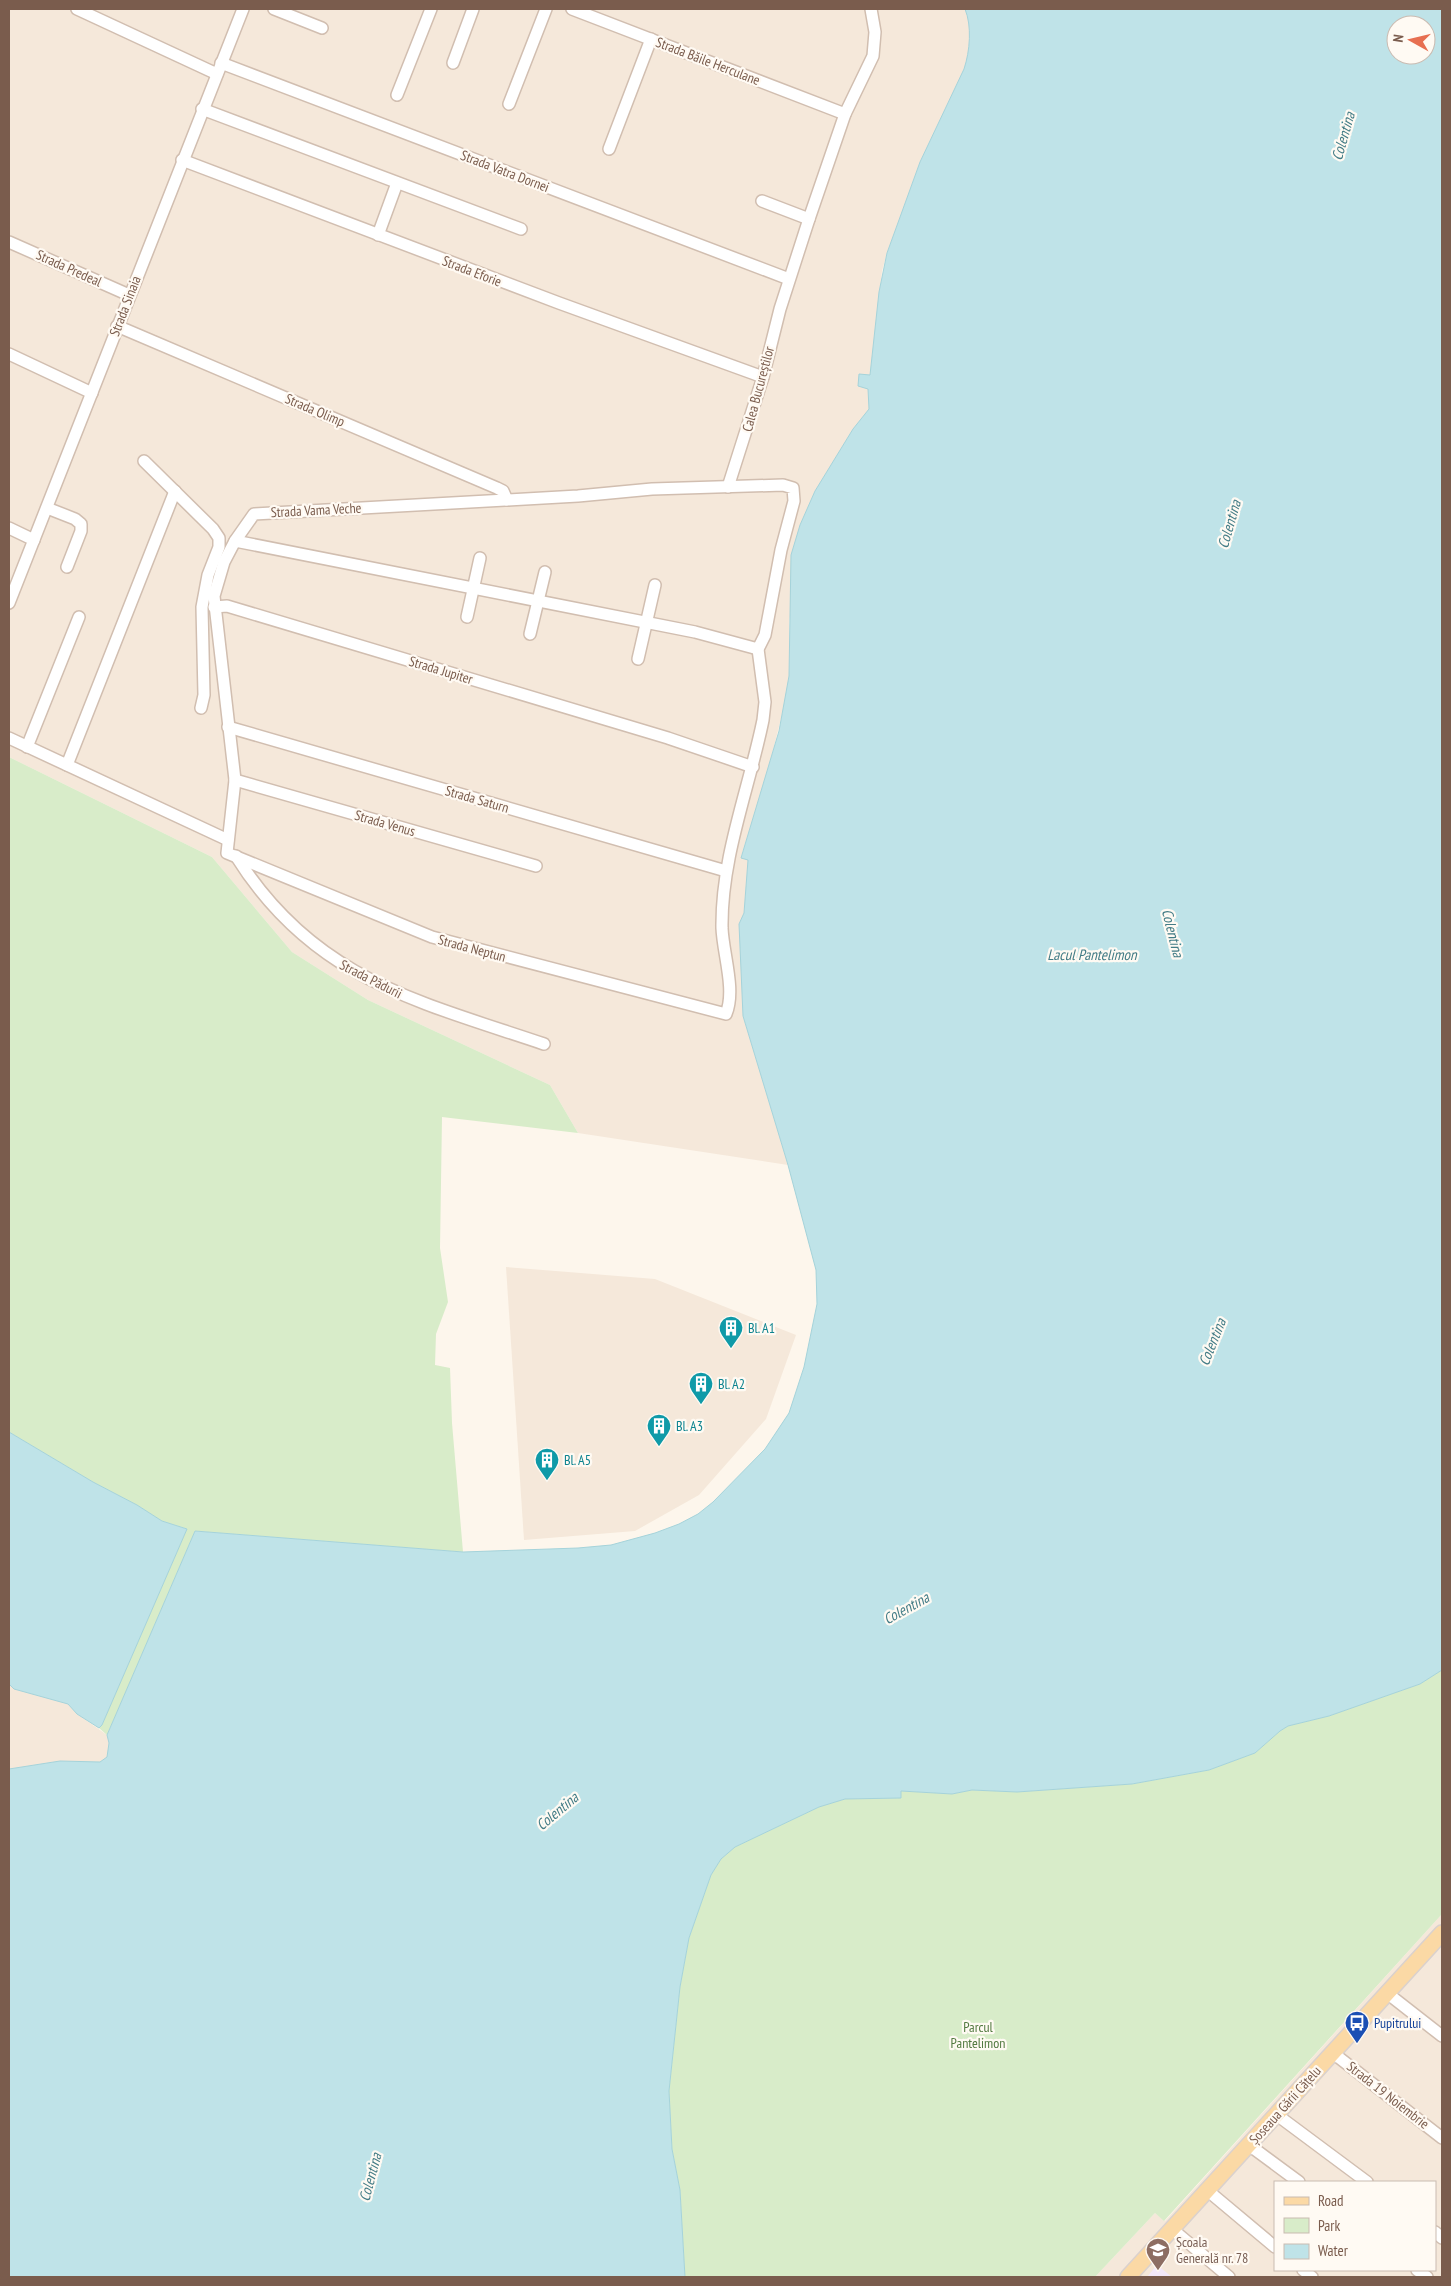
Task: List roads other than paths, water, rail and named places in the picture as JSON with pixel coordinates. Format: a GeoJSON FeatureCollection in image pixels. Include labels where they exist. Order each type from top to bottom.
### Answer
{"type":"FeatureCollection","features":[{"type":"Feature","properties":{"kind":"main road","name":"Șoseaua Gării Cățelu"},"geometry":{"type":"LineString","coordinates":[[1128,2277],[1441,1936]]}},
{"type":"Feature","properties":{"kind":"street","name":"Strada Vatra Dornei"},"geometry":{"type":"LineString","coordinates":[[77,9],[219,68],[789,280]]}},
{"type":"Feature","properties":{"kind":"street","name":"Strada Sinaia"},"geometry":{"type":"LineString","coordinates":[[9,603],[243,9]]}},
{"type":"Feature","properties":{"kind":"street"},"geometry":{"type":"LineString","coordinates":[[274,9],[322,28]]}},
{"type":"Feature","properties":{"kind":"street"},"geometry":{"type":"LineString","coordinates":[[397,95],[431,9]]}},
{"type":"Feature","properties":{"kind":"street"},"geometry":{"type":"LineString","coordinates":[[453,63],[474,9]]}},
{"type":"Feature","properties":{"kind":"street"},"geometry":{"type":"LineString","coordinates":[[509,104],[546,9]]}},
{"type":"Feature","properties":{"kind":"street","name":"Strada Băile Herculane"},"geometry":{"type":"LineString","coordinates":[[572,9],[845,114]]}},
{"type":"Feature","properties":{"kind":"street","name":"Calea Bucureștilor"},"geometry":{"type":"LineString","coordinates":[[728,488],[763,377],[789,280],[809,219],[845,114],[863,80],[875,48],[871,9]]}},
{"type":"Feature","properties":{"kind":"street"},"geometry":{"type":"LineString","coordinates":[[609,149],[651,39]]}},
{"type":"Feature","properties":{"kind":"street"},"geometry":{"type":"LineString","coordinates":[[202,109],[521,229]]}},
{"type":"Feature","properties":{"kind":"street","name":"Strada Eforie"},"geometry":{"type":"LineString","coordinates":[[182,160],[378,235],[763,377]]}},
{"type":"Feature","properties":{"kind":"street"},"geometry":{"type":"LineString","coordinates":[[378,235],[397,183]]}},
{"type":"Feature","properties":{"kind":"street"},"geometry":{"type":"LineString","coordinates":[[762,201],[809,219]]}},
{"type":"Feature","properties":{"kind":"street","name":"Strada Predeal"},"geometry":{"type":"LineString","coordinates":[[9,242],[129,295]]}},
{"type":"Feature","properties":{"kind":"street","name":"Strada Olimp"},"geometry":{"type":"LineString","coordinates":[[117,326],[497,488],[503,491],[507,500]]}},
{"type":"Feature","properties":{"kind":"street"},"geometry":{"type":"LineString","coordinates":[[9,354],[92,393]]}},
{"type":"Feature","properties":{"kind":"street"},"geometry":{"type":"LineString","coordinates":[[144,462],[213,529],[219,538],[219,547],[210,568],[202,598],[204,694],[201,708]]}},
{"type":"Feature","properties":{"kind":"street"},"geometry":{"type":"LineString","coordinates":[[726,871],[763,720],[765,702],[758,649],[765,635],[777,568],[795,492],[789,486],[783,485],[728,488]]}},
{"type":"Feature","properties":{"kind":"street","name":"Strada Vama Veche"},"geometry":{"type":"LineString","coordinates":[[231,855],[228,840],[235,780],[214,607],[219,573],[235,541],[251,517],[258,514],[652,490],[728,488]]}},
{"type":"Feature","properties":{"kind":"street"},"geometry":{"type":"LineString","coordinates":[[66,765],[175,491]]}},
{"type":"Feature","properties":{"kind":"street"},"geometry":{"type":"LineString","coordinates":[[47,508],[75,519],[81,524],[81,531],[68,567]]}},
{"type":"Feature","properties":{"kind":"street"},"geometry":{"type":"LineString","coordinates":[[9,528],[34,540]]}},
{"type":"Feature","properties":{"kind":"street"},"geometry":{"type":"LineString","coordinates":[[235,541],[647,622],[695,632],[758,649]]}},
{"type":"Feature","properties":{"kind":"street"},"geometry":{"type":"LineString","coordinates":[[467,617],[480,558]]}},
{"type":"Feature","properties":{"kind":"street"},"geometry":{"type":"LineString","coordinates":[[530,634],[545,572]]}},
{"type":"Feature","properties":{"kind":"street"},"geometry":{"type":"LineString","coordinates":[[638,659],[655,585]]}},
{"type":"Feature","properties":{"kind":"street","name":"Strada Jupiter"},"geometry":{"type":"LineString","coordinates":[[214,607],[227,606],[668,738],[753,767]]}},
{"type":"Feature","properties":{"kind":"street"},"geometry":{"type":"LineString","coordinates":[[28,747],[79,617]]}},
{"type":"Feature","properties":{"kind":"street","name":"Strada Saturn"},"geometry":{"type":"LineString","coordinates":[[228,727],[726,871]]}},
{"type":"Feature","properties":{"kind":"street"},"geometry":{"type":"LineString","coordinates":[[9,738],[228,840]]}},
{"type":"Feature","properties":{"kind":"street","name":"Strada Venus"},"geometry":{"type":"LineString","coordinates":[[235,780],[536,866]]}},
{"type":"Feature","properties":{"kind":"street","name":"Strada Neptun"},"geometry":{"type":"LineString","coordinates":[[231,855],[432,937],[726,1014],[730,995],[722,929],[726,871]]}},
{"type":"Feature","properties":{"kind":"street","name":"Strada Pădurii"},"geometry":{"type":"LineString","coordinates":[[231,855],[289,923],[313,945],[345,967],[392,992],[544,1044]]}},
{"type":"Feature","properties":{"kind":"street"},"geometry":{"type":"LineString","coordinates":[[1388,1993],[1442,2036]]}},
{"type":"Feature","properties":{"kind":"street","name":"Strada 19 Noiembrie"},"geometry":{"type":"LineString","coordinates":[[1333,2053],[1442,2138]]}},
{"type":"Feature","properties":{"kind":"street"},"geometry":{"type":"LineString","coordinates":[[1276,2115],[1366,2181]]}},
{"type":"Feature","properties":{"kind":"street"},"geometry":{"type":"LineString","coordinates":[[1249,2145],[1298,2181]]}},
{"type":"Feature","properties":{"kind":"street"},"geometry":{"type":"LineString","coordinates":[[1208,2190],[1274,2246]]}},
{"type":"Feature","properties":{"kind":"street"},"geometry":{"type":"LineString","coordinates":[[1172,2229],[1229,2277]]}},
{"type":"Feature","properties":{"kind":"water","name":"Lacul Pantelimon"},"geometry":{"type":"Polygon","coordinates":[[[965,9],[1442,9],[1442,1670],[1420,1684],[1329,1716],[1288,1726],[1255,1753],[1209,1770],[1132,1784],[1017,1792],[972,1790],[952,1794],[901,1791],[901,1798],[845,1799],[819,1807],[735,1847],[721,1859],[711,1875],[689,1938],[680,1987],[669,2091],[672,2149],[680,2190],[685,2277],[9,2277],[9,1769],[60,1761],[100,1762],[107,1757],[109,1743],[107,1735],[195,1531],[463,1552],[611,1545],[655,1533],[698,1514],[713,1502],[765,1449],[789,1413],[804,1367],[817,1304],[816,1270],[788,1165],[743,1016],[739,924],[744,913],[748,860],[741,858],[779,731],[789,676],[791,555],[800,525],[815,491],[853,429],[869,409],[868,389],[858,386],[859,374],[870,375],[879,292],[887,253],[920,162],[964,69],[968,54],[969,23],[965,9]]]}},
{"type":"Feature","properties":{"kind":"water"},"geometry":{"type":"Polygon","coordinates":[[[9,1432],[162,1521],[187,1529],[102,1725],[99,1728],[77,1714],[68,1704],[14,1689],[9,1684],[9,1432]]]}},
{"type":"Feature","properties":{"kind":"place","name":"Bl. A1"},"geometry":{"type":"Point","coordinates":[731,1349]}},
{"type":"Feature","properties":{"kind":"place","name":"Bl. A2"},"geometry":{"type":"Point","coordinates":[701,1405]}},
{"type":"Feature","properties":{"kind":"place","name":"Bl. A3"},"geometry":{"type":"Point","coordinates":[659,1447]}},
{"type":"Feature","properties":{"kind":"place","name":"Bl. A5"},"geometry":{"type":"Point","coordinates":[547,1481]}},
{"type":"Feature","properties":{"kind":"place","name":"Pupitrului"},"geometry":{"type":"Point","coordinates":[1357,2044]}},
{"type":"Feature","properties":{"kind":"place","name":"Școala Generală nr. 78"},"geometry":{"type":"Point","coordinates":[1158,2271]}},
{"type":"Feature","properties":{"kind":"water label","name":"Colentina"},"geometry":{"type":"Point","coordinates":[1343,136]}},
{"type":"Feature","properties":{"kind":"water label","name":"Colentina"},"geometry":{"type":"Point","coordinates":[1229,524]}},
{"type":"Feature","properties":{"kind":"water label","name":"Colentina"},"geometry":{"type":"Point","coordinates":[1173,933]}},
{"type":"Feature","properties":{"kind":"water label","name":"Colentina"},"geometry":{"type":"Point","coordinates":[1212,1342]}},
{"type":"Feature","properties":{"kind":"water label","name":"Colentina"},"geometry":{"type":"Point","coordinates":[906,1608]}},
{"type":"Feature","properties":{"kind":"water label","name":"Colentina"},"geometry":{"type":"Point","coordinates":[557,1811]}},
{"type":"Feature","properties":{"kind":"water label","name":"Colentina"},"geometry":{"type":"Point","coordinates":[370,2177]}},
{"type":"Feature","properties":{"kind":"park label","name":"Parcul Pantelimon"},"geometry":{"type":"Point","coordinates":[978,2036]}}]}
